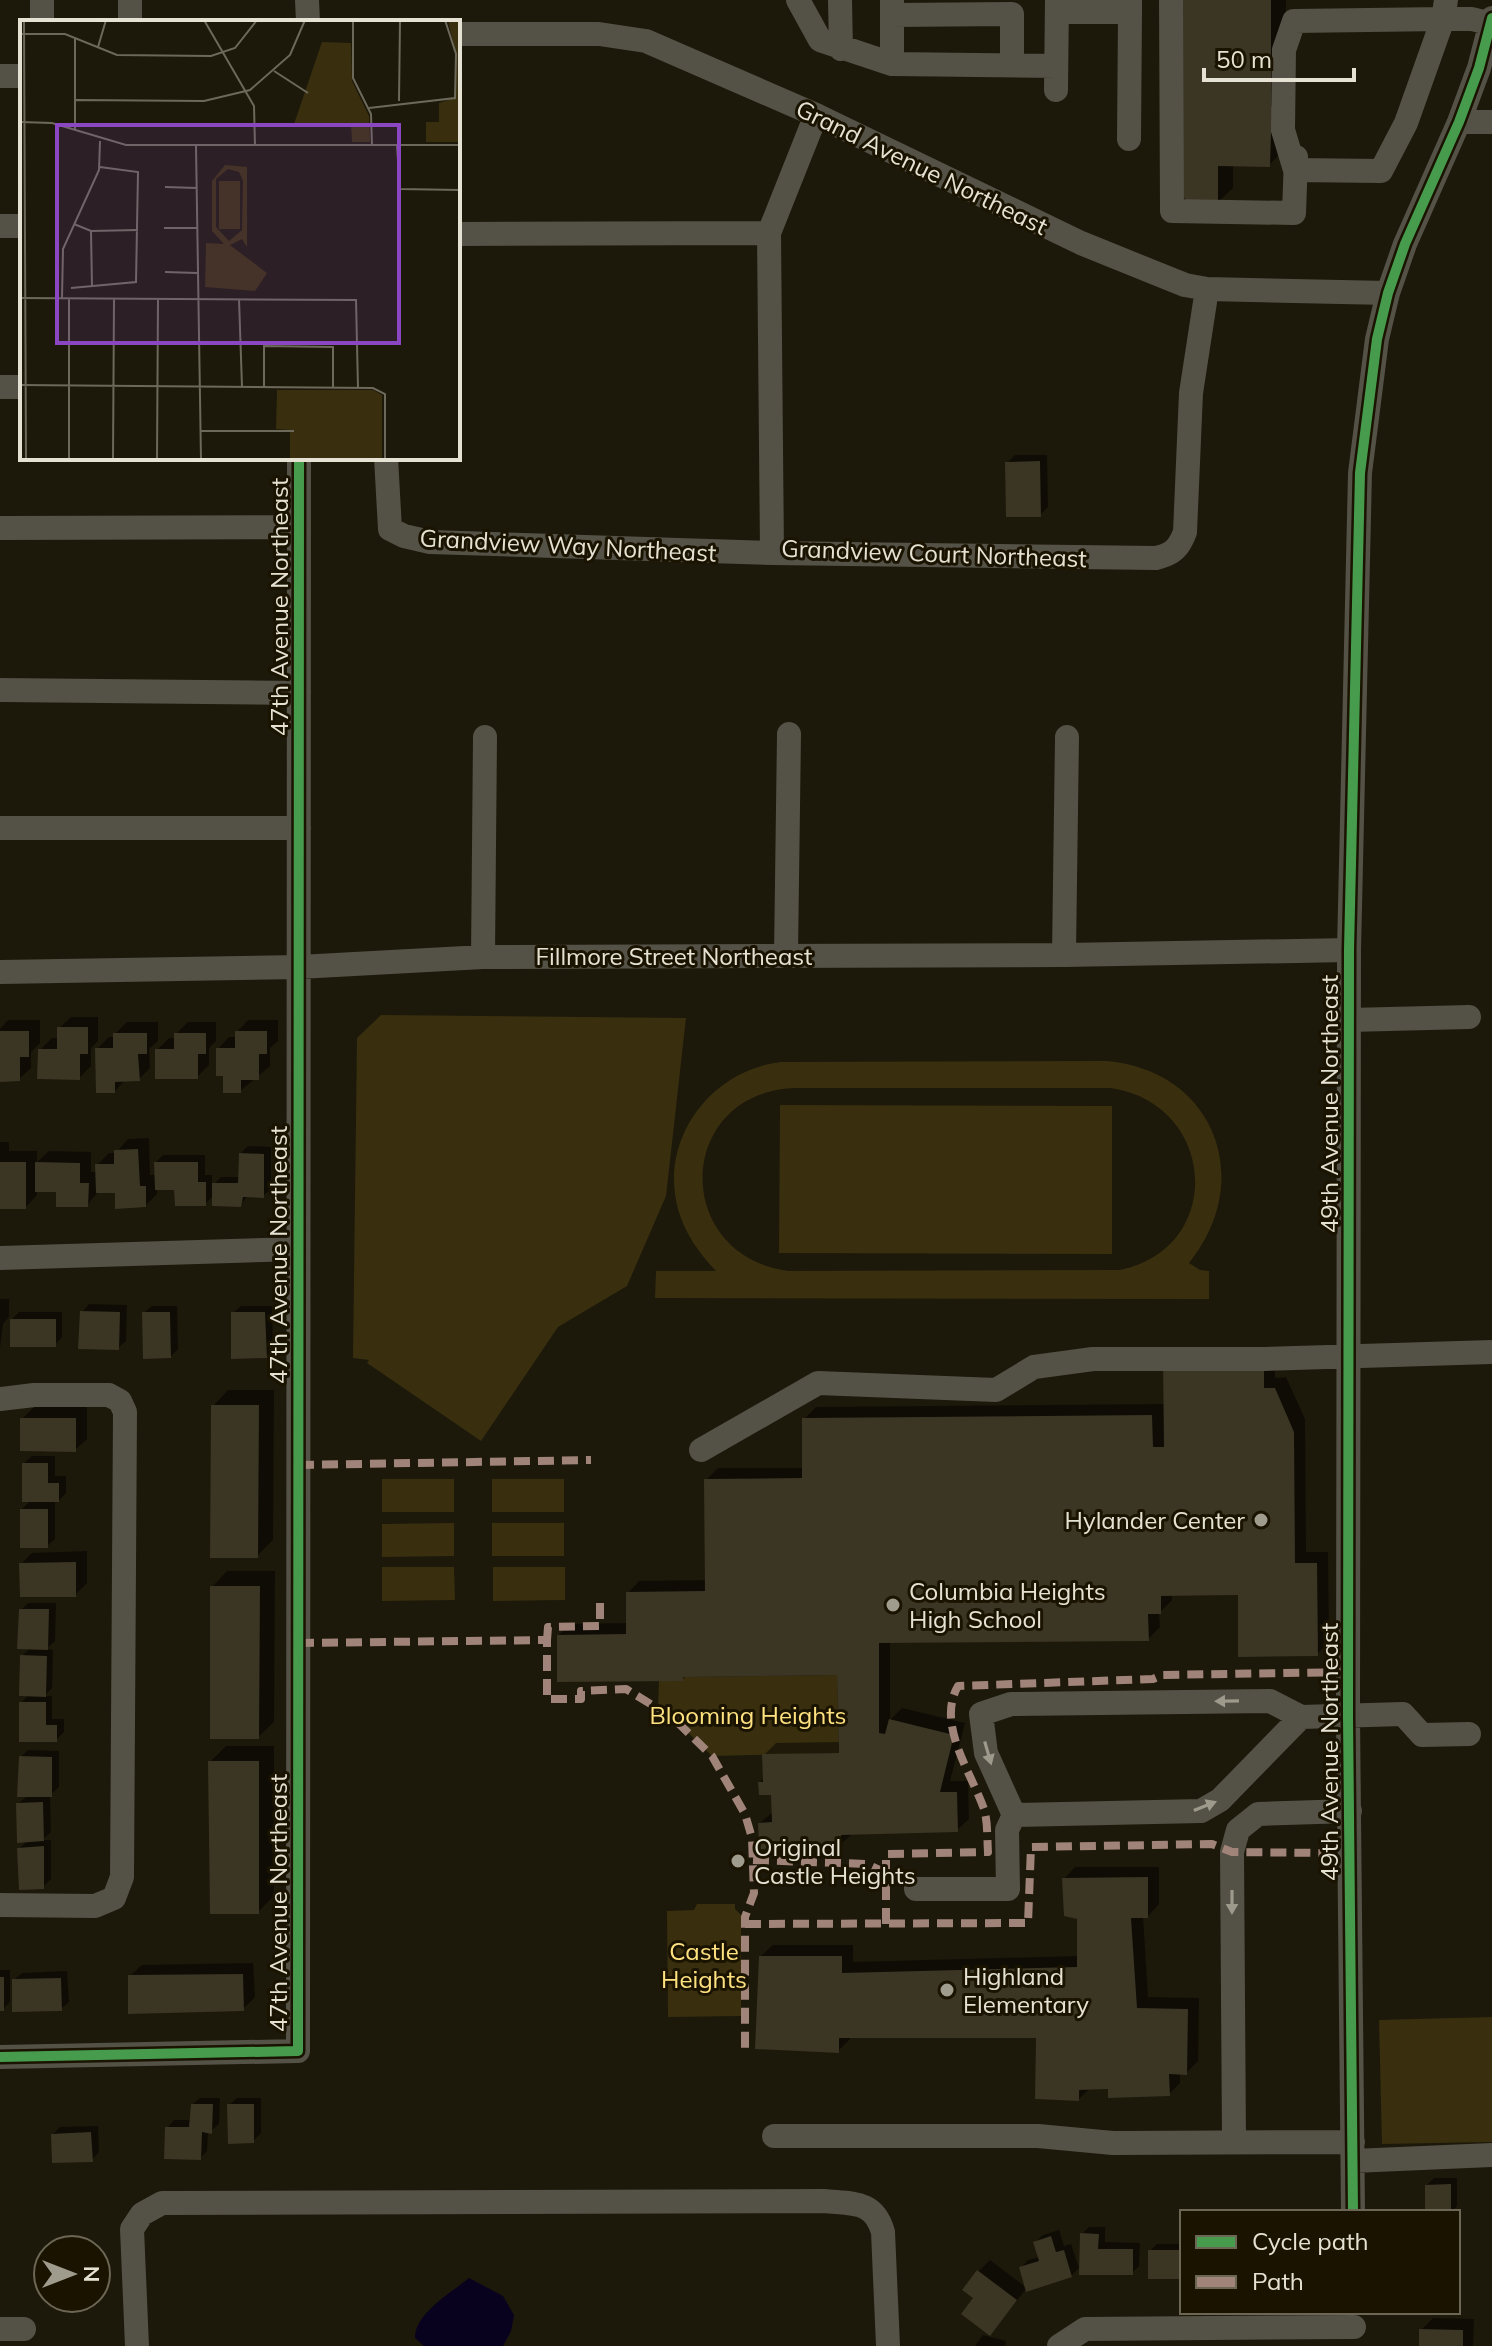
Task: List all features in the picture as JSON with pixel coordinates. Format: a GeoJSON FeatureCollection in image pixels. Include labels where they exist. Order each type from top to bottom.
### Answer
{"type":"FeatureCollection","features":[{"type":"Feature","properties":{"kind":"street"},"geometry":{"type":"LineString","coordinates":[[307,0],[308,20]]}},
{"type":"Feature","properties":{"kind":"street"},"geometry":{"type":"LineString","coordinates":[[798,0],[820,40],[841,49],[892,64],[1012,65],[1056,78],[1057,6],[1130,6],[1129,139]]}},
{"type":"Feature","properties":{"kind":"street"},"geometry":{"type":"LineString","coordinates":[[1171,0],[1172,211],[1294,213],[1298,78],[1294,10],[1445,9],[1472,19],[1491,21]]}},
{"type":"Feature","properties":{"kind":"street"},"geometry":{"type":"LineString","coordinates":[[838,2],[841,49]]}},
{"type":"Feature","properties":{"kind":"street"},"geometry":{"type":"LineString","coordinates":[[892,64],[892,8],[1012,14],[1012,65]]}},
{"type":"Feature","properties":{"kind":"street"},"geometry":{"type":"LineString","coordinates":[[1295,170],[1381,171],[1406,123],[1445,9]]}},
{"type":"Feature","properties":{"kind":"street","name":"49th Avenue Northeast"},"geometry":{"type":"LineString","coordinates":[[1353,2210],[1348,1716],[1349,950],[1360,473],[1377,339],[1388,293],[1405,244],[1459,122],[1479,68],[1491,21]]}},
{"type":"Feature","properties":{"kind":"street","name":"Grand Avenue Northeast"},"geometry":{"type":"LineString","coordinates":[[460,34],[599,34],[646,41],[816,115],[1081,243],[1173,281],[1207,289],[1388,293]]}},
{"type":"Feature","properties":{"kind":"street","name":"Grandview Court Northeast"},"geometry":{"type":"LineString","coordinates":[[816,115],[769,233],[772,553],[1156,558],[1171,555],[1179,547],[1185,532],[1191,393],[1207,289]]}},
{"type":"Feature","properties":{"kind":"street"},"geometry":{"type":"LineString","coordinates":[[1459,122],[1492,122]]}},
{"type":"Feature","properties":{"kind":"street"},"geometry":{"type":"LineString","coordinates":[[460,234],[769,233]]}},
{"type":"Feature","properties":{"kind":"street","name":"47th Avenue Northeast"},"geometry":{"type":"LineString","coordinates":[[0,2057],[298,2051],[299,460]]}},
{"type":"Feature","properties":{"kind":"street","name":"Grandview Way Northeast"},"geometry":{"type":"LineString","coordinates":[[386,460],[390,529],[415,539],[772,553]]}},
{"type":"Feature","properties":{"kind":"street"},"geometry":{"type":"LineString","coordinates":[[0,528],[299,527]]}},
{"type":"Feature","properties":{"kind":"street"},"geometry":{"type":"LineString","coordinates":[[0,690],[299,693]]}},
{"type":"Feature","properties":{"kind":"street"},"geometry":{"type":"LineString","coordinates":[[786,955],[789,734]]}},
{"type":"Feature","properties":{"kind":"street"},"geometry":{"type":"LineString","coordinates":[[483,957],[485,737]]}},
{"type":"Feature","properties":{"kind":"street"},"geometry":{"type":"LineString","coordinates":[[1064,955],[1067,737]]}},
{"type":"Feature","properties":{"kind":"street"},"geometry":{"type":"LineString","coordinates":[[0,828],[299,828]]}},
{"type":"Feature","properties":{"kind":"street","name":"Fillmore Street Northeast"},"geometry":{"type":"LineString","coordinates":[[0,972],[299,967],[483,957],[1064,955],[1349,950]]}},
{"type":"Feature","properties":{"kind":"street"},"geometry":{"type":"LineString","coordinates":[[1349,1020],[1469,1017]]}},
{"type":"Feature","properties":{"kind":"street"},"geometry":{"type":"LineString","coordinates":[[0,1258],[298,1249]]}},
{"type":"Feature","properties":{"kind":"street"},"geometry":{"type":"LineString","coordinates":[[701,1450],[818,1383],[996,1390],[1034,1367],[1093,1359],[1264,1359],[1492,1352]]}},
{"type":"Feature","properties":{"kind":"street"},"geometry":{"type":"LineString","coordinates":[[0,1399],[34,1395],[109,1395],[120,1401],[125,1412],[122,1877],[114,1898],[95,1906],[0,1905]]}},
{"type":"Feature","properties":{"kind":"street"},"geometry":{"type":"LineString","coordinates":[[916,1889],[1008,1889],[1007,1830],[1014,1815],[986,1753],[981,1714],[1011,1704],[1270,1701],[1301,1717],[1403,1714],[1422,1735],[1469,1734]]}},
{"type":"Feature","properties":{"kind":"street"},"geometry":{"type":"LineString","coordinates":[[1014,1815],[1201,1811],[1220,1800],[1301,1717]]}},
{"type":"Feature","properties":{"kind":"street"},"geometry":{"type":"LineString","coordinates":[[1234,2141],[1232,1852],[1238,1830],[1258,1814],[1350,1811]]}},
{"type":"Feature","properties":{"kind":"street"},"geometry":{"type":"LineString","coordinates":[[774,2136],[1038,2136],[1113,2143],[1234,2141],[1353,2152],[1492,2155]]}},
{"type":"Feature","properties":{"kind":"street"},"geometry":{"type":"LineString","coordinates":[[137,2346],[132,2229],[142,2214],[162,2203],[777,2201],[824,2201],[866,2206],[879,2217],[883,2232],[888,2346]]}},
{"type":"Feature","properties":{"kind":"street"},"geometry":{"type":"LineString","coordinates":[[1059,2346],[1085,2329],[1354,2328]]}},
{"type":"Feature","properties":{"kind":"green space"},"geometry":{"type":"Polygon","coordinates":[[[381,1015],[686,1018],[666,1196],[627,1286],[558,1327],[481,1441],[367,1363],[369,1360],[353,1358],[357,1038],[381,1015]]]}},
{"type":"Feature","properties":{"kind":"green space"},"geometry":{"type":"Polygon","coordinates":[[[1107,1061],[1144,1069],[1175,1085],[1198,1107],[1214,1135],[1221,1165],[1220,1198],[1209,1231],[1189,1263],[1200,1270],[1209,1271],[1209,1299],[655,1298],[656,1271],[716,1271],[693,1243],[678,1209],[674,1183],[676,1158],[684,1134],[696,1112],[733,1078],[781,1062],[1107,1061]],[[795,1088],[756,1096],[727,1116],[709,1143],[703,1175],[707,1207],[723,1236],[750,1258],[788,1271],[1120,1270],[1154,1257],[1178,1235],[1192,1207],[1195,1177],[1188,1147],[1172,1120],[1146,1100],[1111,1088],[795,1088]]]}},
{"type":"Feature","properties":{"kind":"green space"},"geometry":{"type":"Polygon","coordinates":[[[780,1105],[1112,1106],[1112,1254],[779,1253],[780,1105]]]}},
{"type":"Feature","properties":{"kind":"green space"},"geometry":{"type":"Polygon","coordinates":[[[382,1479],[454,1479],[454,1512],[382,1512],[382,1479]]]}},
{"type":"Feature","properties":{"kind":"green space"},"geometry":{"type":"Polygon","coordinates":[[[492,1479],[564,1479],[564,1512],[492,1512],[492,1479]]]}},
{"type":"Feature","properties":{"kind":"green space"},"geometry":{"type":"Polygon","coordinates":[[[454,1523],[454,1556],[382,1557],[382,1524],[454,1523]]]}},
{"type":"Feature","properties":{"kind":"green space"},"geometry":{"type":"Polygon","coordinates":[[[492,1523],[564,1523],[564,1556],[492,1556],[492,1523]]]}},
{"type":"Feature","properties":{"kind":"green space"},"geometry":{"type":"Polygon","coordinates":[[[382,1567],[454,1567],[455,1600],[382,1601],[382,1567]]]}},
{"type":"Feature","properties":{"kind":"green space"},"geometry":{"type":"Polygon","coordinates":[[[493,1567],[565,1567],[565,1600],[493,1601],[493,1567]]]}},
{"type":"Feature","properties":{"kind":"green space","name":"Blooming Heights"},"geometry":{"type":"Polygon","coordinates":[[[837,1675],[839,1753],[712,1756],[672,1717],[658,1708],[659,1681],[683,1681],[683,1677],[837,1675]]]}},
{"type":"Feature","properties":{"kind":"green space","name":"Castle Heights"},"geometry":{"type":"Polygon","coordinates":[[[697,1904],[735,1904],[741,1915],[741,2016],[668,2017],[667,1911],[694,1910],[697,1904]]]}},
{"type":"Feature","properties":{"kind":"green space"},"geometry":{"type":"Polygon","coordinates":[[[1492,2017],[1492,2142],[1382,2144],[1379,2020],[1492,2017]]]}},
{"type":"Feature","properties":{"kind":"shaded area"},"geometry":{"type":"Polygon","coordinates":[[[469,2278],[503,2296],[514,2315],[511,2331],[503,2346],[424,2346],[415,2338],[421,2320],[435,2304],[469,2278]]]}},
{"type":"Feature","properties":{"kind":"building"},"geometry":{"type":"Polygon","coordinates":[[[1181,0],[1271,0],[1271,106],[1276,106],[1276,133],[1271,133],[1270,167],[1218,166],[1218,205],[1192,205],[1182,196],[1181,0]]]}},
{"type":"Feature","properties":{"kind":"building"},"geometry":{"type":"Polygon","coordinates":[[[1040,461],[1041,517],[1006,517],[1005,462],[1040,461]]]}},
{"type":"Feature","properties":{"kind":"building"},"geometry":{"type":"Polygon","coordinates":[[[57,1027],[88,1027],[88,1054],[80,1054],[80,1080],[37,1079],[38,1049],[57,1049],[57,1027]]]}},
{"type":"Feature","properties":{"kind":"building"},"geometry":{"type":"Polygon","coordinates":[[[0,1031],[29,1031],[29,1057],[20,1057],[20,1081],[0,1082],[0,1031]]]}},
{"type":"Feature","properties":{"kind":"building"},"geometry":{"type":"Polygon","coordinates":[[[235,1031],[267,1031],[267,1054],[259,1054],[259,1080],[241,1080],[241,1093],[223,1093],[223,1076],[216,1076],[216,1048],[235,1048],[235,1031]]]}},
{"type":"Feature","properties":{"kind":"building"},"geometry":{"type":"Polygon","coordinates":[[[113,1033],[147,1033],[147,1054],[138,1054],[140,1081],[115,1082],[115,1093],[96,1093],[95,1048],[113,1048],[113,1033]]]}},
{"type":"Feature","properties":{"kind":"building"},"geometry":{"type":"Polygon","coordinates":[[[174,1033],[206,1033],[206,1054],[198,1054],[198,1079],[155,1079],[155,1049],[174,1049],[174,1033]]]}},
{"type":"Feature","properties":{"kind":"building"},"geometry":{"type":"Polygon","coordinates":[[[138,1149],[140,1186],[146,1186],[146,1207],[115,1209],[115,1193],[96,1193],[95,1164],[114,1164],[114,1150],[138,1149]]]}},
{"type":"Feature","properties":{"kind":"building"},"geometry":{"type":"Polygon","coordinates":[[[239,1153],[264,1154],[264,1198],[243,1197],[241,1207],[212,1206],[212,1183],[238,1183],[239,1153]]]}},
{"type":"Feature","properties":{"kind":"building"},"geometry":{"type":"Polygon","coordinates":[[[0,1162],[26,1162],[26,1209],[0,1209],[0,1162]]]}},
{"type":"Feature","properties":{"kind":"building"},"geometry":{"type":"Polygon","coordinates":[[[35,1162],[80,1163],[80,1183],[89,1183],[88,1207],[56,1207],[56,1192],[35,1192],[35,1162]]]}},
{"type":"Feature","properties":{"kind":"building"},"geometry":{"type":"Polygon","coordinates":[[[154,1162],[198,1162],[198,1182],[206,1182],[206,1206],[175,1206],[174,1190],[155,1190],[154,1162]]]}},
{"type":"Feature","properties":{"kind":"building"},"geometry":{"type":"Polygon","coordinates":[[[80,1311],[120,1312],[119,1350],[78,1349],[80,1311]]]}},
{"type":"Feature","properties":{"kind":"building"},"geometry":{"type":"Polygon","coordinates":[[[142,1312],[170,1312],[171,1358],[143,1359],[142,1312]]]}},
{"type":"Feature","properties":{"kind":"building"},"geometry":{"type":"Polygon","coordinates":[[[231,1312],[265,1312],[267,1358],[231,1359],[231,1312]]]}},
{"type":"Feature","properties":{"kind":"building"},"geometry":{"type":"Polygon","coordinates":[[[10,1319],[56,1319],[56,1347],[10,1347],[10,1319]]]}},
{"type":"Feature","properties":{"kind":"building","name":"Columbia Heights High School"},"geometry":{"type":"Polygon","coordinates":[[[1264,1359],[1264,1388],[1275,1388],[1294,1432],[1295,1563],[1317,1563],[1318,1656],[1238,1657],[1238,1595],[1161,1596],[1161,1614],[1148,1614],[1149,1641],[879,1643],[879,1733],[885,1734],[889,1719],[954,1735],[940,1792],[957,1792],[958,1832],[841,1835],[841,1847],[759,1849],[758,1823],[772,1822],[771,1795],[759,1795],[758,1782],[763,1782],[762,1754],[839,1753],[837,1675],[557,1682],[557,1635],[626,1634],[626,1592],[705,1591],[704,1479],[802,1478],[802,1418],[1152,1415],[1153,1447],[1164,1447],[1163,1360],[1264,1359]]]}},
{"type":"Feature","properties":{"kind":"building"},"geometry":{"type":"Polygon","coordinates":[[[211,1405],[259,1405],[258,1558],[210,1558],[211,1405]]]}},
{"type":"Feature","properties":{"kind":"building"},"geometry":{"type":"Polygon","coordinates":[[[20,1418],[76,1418],[76,1452],[20,1451],[20,1418]]]}},
{"type":"Feature","properties":{"kind":"building"},"geometry":{"type":"Polygon","coordinates":[[[22,1463],[48,1463],[48,1483],[59,1483],[59,1502],[22,1502],[22,1463]]]}},
{"type":"Feature","properties":{"kind":"building"},"geometry":{"type":"Polygon","coordinates":[[[20,1509],[48,1509],[48,1548],[20,1548],[20,1509]]]}},
{"type":"Feature","properties":{"kind":"building"},"geometry":{"type":"Polygon","coordinates":[[[76,1562],[76,1597],[20,1597],[19,1563],[76,1562]]]}},
{"type":"Feature","properties":{"kind":"building"},"geometry":{"type":"Polygon","coordinates":[[[210,1586],[260,1586],[259,1739],[210,1739],[210,1586]]]}},
{"type":"Feature","properties":{"kind":"building"},"geometry":{"type":"Polygon","coordinates":[[[19,1609],[49,1609],[48,1650],[17,1649],[19,1609]]]}},
{"type":"Feature","properties":{"kind":"building"},"geometry":{"type":"Polygon","coordinates":[[[20,1655],[47,1656],[46,1697],[19,1696],[20,1655]]]}},
{"type":"Feature","properties":{"kind":"building"},"geometry":{"type":"Polygon","coordinates":[[[19,1702],[46,1702],[46,1725],[57,1725],[57,1742],[19,1742],[19,1702]]]}},
{"type":"Feature","properties":{"kind":"building"},"geometry":{"type":"Polygon","coordinates":[[[19,1756],[52,1757],[52,1797],[17,1797],[19,1756]]]}},
{"type":"Feature","properties":{"kind":"building"},"geometry":{"type":"Polygon","coordinates":[[[208,1761],[259,1761],[259,1914],[210,1914],[208,1761]]]}},
{"type":"Feature","properties":{"kind":"building"},"geometry":{"type":"Polygon","coordinates":[[[43,1802],[44,1841],[17,1843],[16,1803],[43,1802]]]}},
{"type":"Feature","properties":{"kind":"building"},"geometry":{"type":"Polygon","coordinates":[[[44,1846],[44,1889],[19,1890],[17,1848],[44,1846]]]}},
{"type":"Feature","properties":{"kind":"building","name":"Highland Elementary"},"geometry":{"type":"Polygon","coordinates":[[[1148,1877],[1148,1918],[1131,1918],[1137,2008],[1188,2009],[1187,2075],[1169,2074],[1170,2096],[1108,2098],[1108,2089],[1079,2090],[1079,2101],[1035,2099],[1036,2038],[839,2038],[839,2053],[755,2049],[759,1956],[842,1956],[842,1973],[1077,1967],[1077,1919],[1064,1916],[1062,1878],[1148,1877]]]}},
{"type":"Feature","properties":{"kind":"building"},"geometry":{"type":"Polygon","coordinates":[[[243,1974],[244,2011],[128,2014],[128,1975],[243,1974]]]}},
{"type":"Feature","properties":{"kind":"building"},"geometry":{"type":"Polygon","coordinates":[[[0,1977],[4,1977],[4,2011],[0,2011],[0,1977]]]}},
{"type":"Feature","properties":{"kind":"building"},"geometry":{"type":"Polygon","coordinates":[[[61,1978],[62,2011],[12,2012],[12,1979],[61,1978]]]}},
{"type":"Feature","properties":{"kind":"building"},"geometry":{"type":"Polygon","coordinates":[[[191,2104],[213,2104],[212,2134],[202,2132],[201,2160],[164,2159],[165,2127],[189,2127],[191,2104]]]}},
{"type":"Feature","properties":{"kind":"building"},"geometry":{"type":"Polygon","coordinates":[[[227,2104],[254,2104],[254,2143],[228,2144],[227,2104]]]}},
{"type":"Feature","properties":{"kind":"building"},"geometry":{"type":"Polygon","coordinates":[[[91,2132],[93,2162],[52,2163],[51,2134],[91,2132]]]}},
{"type":"Feature","properties":{"kind":"building"},"geometry":{"type":"Polygon","coordinates":[[[1451,2184],[1451,2210],[1425,2210],[1425,2185],[1451,2184]]]}},
{"type":"Feature","properties":{"kind":"building"},"geometry":{"type":"Polygon","coordinates":[[[1080,2233],[1099,2234],[1098,2249],[1133,2249],[1133,2275],[1079,2275],[1080,2233]]]}},
{"type":"Feature","properties":{"kind":"building"},"geometry":{"type":"Polygon","coordinates":[[[1051,2236],[1056,2252],[1064,2250],[1072,2277],[1026,2292],[1019,2267],[1039,2261],[1033,2242],[1051,2236]]]}},
{"type":"Feature","properties":{"kind":"building"},"geometry":{"type":"Polygon","coordinates":[[[1148,2250],[1180,2250],[1180,2279],[1148,2279],[1148,2250]]]}},
{"type":"Feature","properties":{"kind":"building"},"geometry":{"type":"Polygon","coordinates":[[[977,2270],[1017,2300],[990,2336],[961,2314],[973,2298],[962,2290],[977,2270]]]}},
{"type":"Feature","properties":{"kind":"building"},"geometry":{"type":"Polygon","coordinates":[[[1419,2329],[1463,2330],[1463,2346],[1419,2346],[1419,2329]]]}},
{"type":"Feature","properties":{"kind":"marked path"},"geometry":{"type":"LineString","coordinates":[[298,1465],[591,1460]]}},
{"type":"Feature","properties":{"kind":"marked path"},"geometry":{"type":"LineString","coordinates":[[547,1640],[548,1627],[600,1626],[600,1603]]}},
{"type":"Feature","properties":{"kind":"marked path"},"geometry":{"type":"LineString","coordinates":[[298,1643],[547,1640],[547,1699],[581,1699],[581,1691],[626,1689],[672,1717],[712,1756],[745,1814],[752,1838],[754,1893],[745,1917],[745,2052]]}},
{"type":"Feature","properties":{"kind":"marked path"},"geometry":{"type":"LineString","coordinates":[[886,1924],[886,1854],[988,1852],[984,1809],[953,1732],[952,1701],[958,1686],[1153,1679],[1162,1675],[1348,1672]]}},
{"type":"Feature","properties":{"kind":"marked path"},"geometry":{"type":"LineString","coordinates":[[745,1924],[1028,1923],[1031,1847],[1212,1844],[1232,1852],[1323,1853]]}},
{"type":"Feature","properties":{"kind":"marked path"},"geometry":{"type":"LineString","coordinates":[[753,1860],[867,1864],[882,1871],[886,1877]]}},
{"type":"Feature","properties":{"kind":"cycle path"},"geometry":{"type":"LineString","coordinates":[[1353,2210],[1348,1716],[1349,950],[1360,473],[1377,339],[1388,293],[1405,244],[1459,122],[1479,68],[1492,18]]}},
{"type":"Feature","properties":{"kind":"cycle path"},"geometry":{"type":"LineString","coordinates":[[0,2057],[298,2051],[299,460]]}},
{"type":"Feature","properties":{"kind":"place","name":"Hylander Center"},"geometry":{"type":"Point","coordinates":[1261,1520]}},
{"type":"Feature","properties":{"kind":"place","name":"Columbia Heights High School"},"geometry":{"type":"Point","coordinates":[893,1605]}},
{"type":"Feature","properties":{"kind":"place","name":"Original Castle Heights"},"geometry":{"type":"Point","coordinates":[738,1861]}},
{"type":"Feature","properties":{"kind":"place","name":"Highland Elementary"},"geometry":{"type":"Point","coordinates":[947,1990]}}]}
